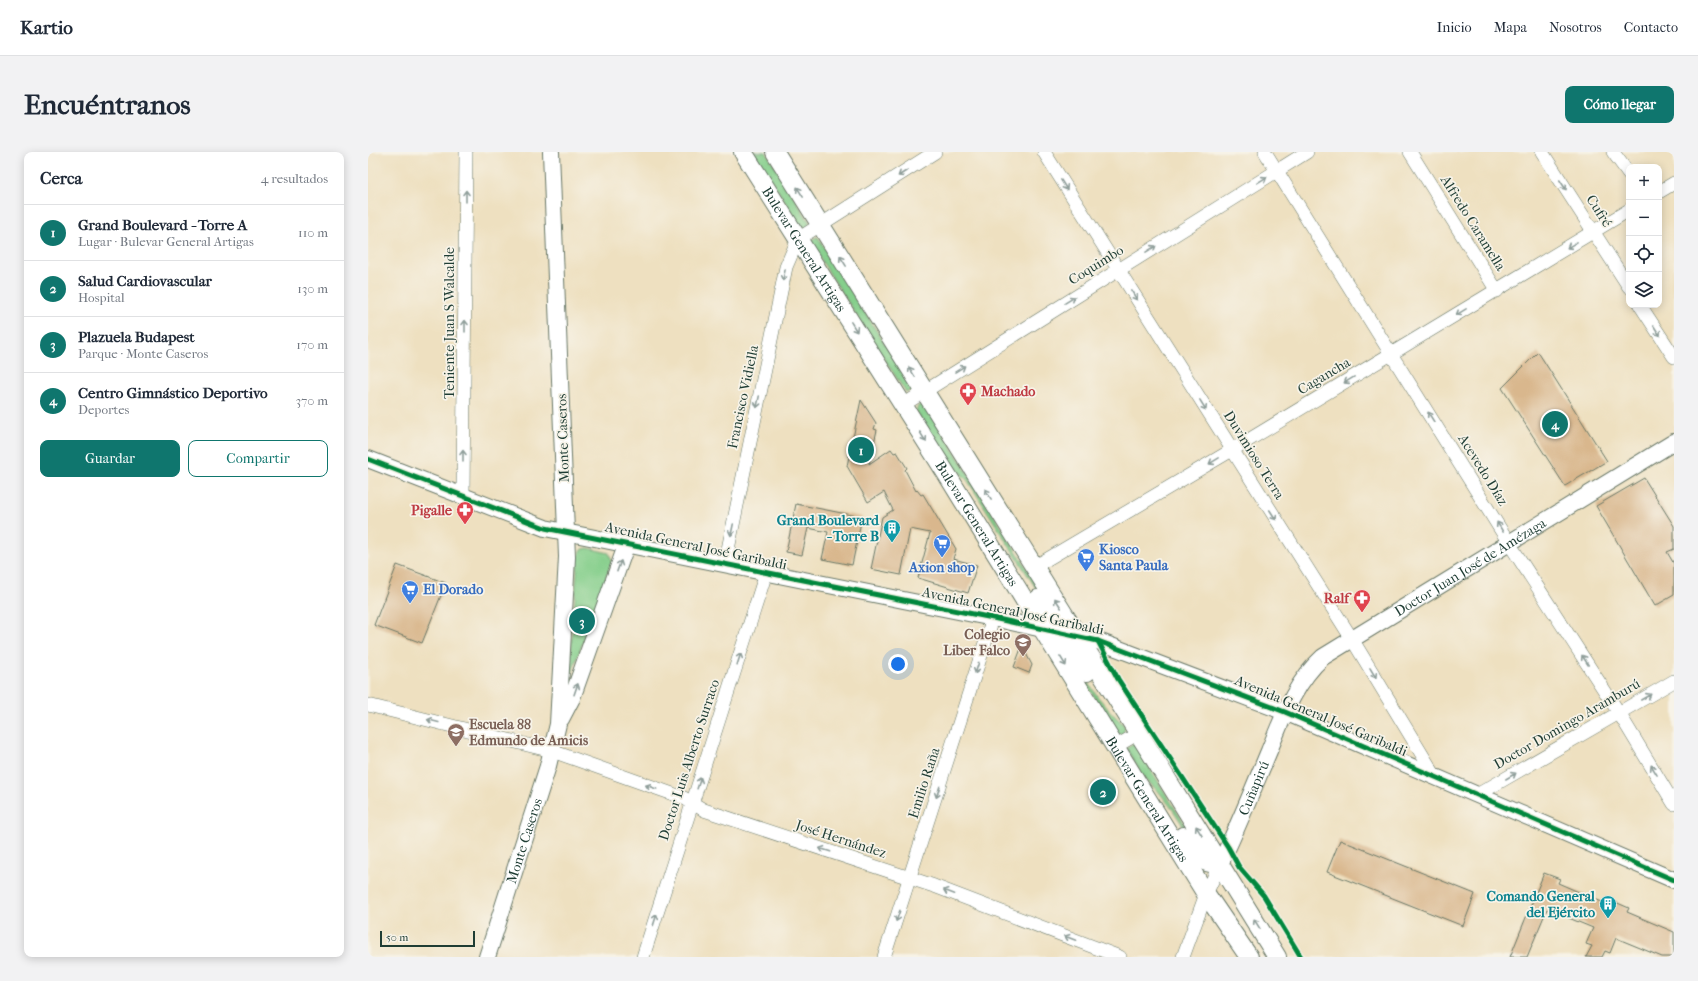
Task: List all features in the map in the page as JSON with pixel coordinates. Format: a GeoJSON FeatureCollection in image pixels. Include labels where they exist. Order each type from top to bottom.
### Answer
{"type":"FeatureCollection","features":[{"type":"Feature","properties":{"kind":"main road","name":"Bulevar General Artigas"},"geometry":{"type":"LineString","coordinates":[[743,152],[946,473],[1206,894],[1249,957]]}},
{"type":"Feature","properties":{"kind":"main road","name":"Bulevar General Artigas"},"geometry":{"type":"LineString","coordinates":[[775,152],[924,392],[1079,636],[1121,708],[1277,957]]}},
{"type":"Feature","properties":{"kind":"main road"},"geometry":{"type":"LineString","coordinates":[[946,473],[968,490],[1050,618],[1060,626],[1079,636]]}},
{"type":"Feature","properties":{"kind":"main road"},"geometry":{"type":"LineString","coordinates":[[1042,628],[1060,637],[1069,645],[1103,697],[1121,708]]}},
{"type":"Feature","properties":{"kind":"main road"},"geometry":{"type":"LineString","coordinates":[[1142,792],[1169,811],[1196,854],[1203,862],[1220,864]]}},
{"type":"Feature","properties":{"kind":"street","name":"Teniente Juan S Walcalde"},"geometry":{"type":"LineString","coordinates":[[463,495],[466,152]]}},
{"type":"Feature","properties":{"kind":"street","name":"Monte Caseros"},"geometry":{"type":"LineString","coordinates":[[487,957],[552,751],[558,724],[567,557],[551,152]]}},
{"type":"Feature","properties":{"kind":"street"},"geometry":{"type":"LineString","coordinates":[[798,239],[936,152]]}},
{"type":"Feature","properties":{"kind":"street","name":"Duvimioso Terra"},"geometry":{"type":"LineString","coordinates":[[1044,152],[1352,639],[1435,776]]}},
{"type":"Feature","properties":{"kind":"street","name":"Acevedo Díaz"},"geometry":{"type":"LineString","coordinates":[[1266,152],[1509,543],[1619,713],[1674,804]]}},
{"type":"Feature","properties":{"kind":"street","name":"Coquimbo"},"geometry":{"type":"LineString","coordinates":[[903,405],[1307,152]]}},
{"type":"Feature","properties":{"kind":"street","name":"Alfredo Caramella"},"geometry":{"type":"LineString","coordinates":[[1410,152],[1497,291]]}},
{"type":"Feature","properties":{"kind":"street","name":"Cufré"},"geometry":{"type":"LineString","coordinates":[[1542,152],[1626,282]]}},
{"type":"Feature","properties":{"kind":"street"},"geometry":{"type":"LineString","coordinates":[[1613,152],[1626,170]]}},
{"type":"Feature","properties":{"kind":"street"},"geometry":{"type":"LineString","coordinates":[[1662,190],[1674,183]]}},
{"type":"Feature","properties":{"kind":"street","name":"Cagancha"},"geometry":{"type":"LineString","coordinates":[[1034,567],[1232,450],[1626,212]]}},
{"type":"Feature","properties":{"kind":"street","name":"Francisco Vidiella"},"geometry":{"type":"LineString","coordinates":[[725,564],[786,267],[798,239]]}},
{"type":"Feature","properties":{"kind":"street"},"geometry":{"type":"LineString","coordinates":[[1642,308],[1674,357]]}},
{"type":"Feature","properties":{"kind":"street","name":"Doctor Juan José de Amézaga"},"geometry":{"type":"LineString","coordinates":[[1285,712],[1300,683],[1312,667],[1324,657],[1674,442]]}},
{"type":"Feature","properties":{"kind":"street","name":"Avenida General José Garibaldi"},"geometry":{"type":"LineString","coordinates":[[368,459],[545,528],[627,543],[766,573],[1042,628],[1098,641],[1285,712],[1674,880]]}},
{"type":"Feature","properties":{"kind":"street","name":"Monte Caseros"},"geometry":{"type":"LineString","coordinates":[[558,724],[572,698],[627,543]]}},
{"type":"Feature","properties":{"kind":"street","name":"Doctor Luis Alberto Surraco"},"geometry":{"type":"LineString","coordinates":[[643,957],[766,573]]}},
{"type":"Feature","properties":{"kind":"street","name":"Emilio Raña"},"geometry":{"type":"LineString","coordinates":[[884,957],[993,618]]}},
{"type":"Feature","properties":{"kind":"street","name":"Doctor Domingo Aramburú"},"geometry":{"type":"LineString","coordinates":[[1477,795],[1674,681]]}},
{"type":"Feature","properties":{"kind":"street","name":"José Hernández"},"geometry":{"type":"LineString","coordinates":[[368,705],[552,751],[684,798],[704,810],[910,879],[1120,957]]}},
{"type":"Feature","properties":{"kind":"street","name":"Cuñapirú"},"geometry":{"type":"LineString","coordinates":[[1220,864],[1285,712]]}},
{"type":"Feature","properties":{"kind":"street"},"geometry":{"type":"LineString","coordinates":[[1115,747],[1138,734]]}},
{"type":"Feature","properties":{"kind":"street"},"geometry":{"type":"LineString","coordinates":[[1183,957],[1206,894],[1220,864]]}},
{"type":"Feature","properties":{"kind":"green space"},"geometry":{"type":"Polygon","coordinates":[[[753,152],[766,152],[810,223],[806,228],[801,227],[753,152]]]}},
{"type":"Feature","properties":{"kind":"green space"},"geometry":{"type":"Polygon","coordinates":[[[818,237],[913,389],[912,391],[906,393],[812,246],[812,240],[818,237]]]}},
{"type":"Feature","properties":{"kind":"green space"},"geometry":{"type":"Polygon","coordinates":[[[925,404],[1053,610],[1053,615],[968,481],[939,450],[916,411],[918,406],[925,404]]]}},
{"type":"Feature","properties":{"kind":"green space"},"geometry":{"type":"Polygon","coordinates":[[[588,548],[609,553],[612,561],[569,681],[578,555],[583,549],[588,548]]]}},
{"type":"Feature","properties":{"kind":"green space"},"geometry":{"type":"Polygon","coordinates":[[[1064,648],[1067,648],[1097,696],[1125,726],[1122,734],[1116,733],[1064,648]]]}},
{"type":"Feature","properties":{"kind":"green space"},"geometry":{"type":"Polygon","coordinates":[[[1134,743],[1200,848],[1198,849],[1173,810],[1159,792],[1143,777],[1127,749],[1127,747],[1134,743]]]}},
{"type":"Feature","properties":{"kind":"building"},"geometry":{"type":"Polygon","coordinates":[[[1538,352],[1607,461],[1565,486],[1502,388],[1538,352]]]}},
{"type":"Feature","properties":{"kind":"building"},"geometry":{"type":"Polygon","coordinates":[[[861,400],[876,423],[874,429],[877,430],[869,464],[891,449],[894,453],[897,452],[907,468],[905,470],[916,491],[917,490],[921,495],[923,494],[956,549],[953,559],[977,565],[968,593],[918,578],[930,533],[910,529],[901,575],[871,569],[882,517],[893,510],[884,492],[868,502],[847,466],[861,400]]]}},
{"type":"Feature","properties":{"kind":"building"},"geometry":{"type":"Polygon","coordinates":[[[1644,478],[1674,526],[1674,549],[1667,552],[1674,564],[1674,595],[1655,606],[1596,506],[1644,478]]]}},
{"type":"Feature","properties":{"kind":"building"},"geometry":{"type":"Polygon","coordinates":[[[796,504],[862,517],[852,565],[822,559],[828,532],[808,528],[802,555],[786,552],[796,504]]]}},
{"type":"Feature","properties":{"kind":"building","name":"El Dorado"},"geometry":{"type":"Polygon","coordinates":[[[397,565],[446,583],[422,643],[374,625],[397,565]]]}},
{"type":"Feature","properties":{"kind":"building","name":"Colegio Liber Falco"},"geometry":{"type":"Polygon","coordinates":[[[1022,646],[1032,665],[1029,673],[1014,667],[1022,646]]]}},
{"type":"Feature","properties":{"kind":"building"},"geometry":{"type":"Polygon","coordinates":[[[1340,840],[1475,894],[1463,926],[1327,872],[1340,840]]]}},
{"type":"Feature","properties":{"kind":"building","name":"Comando General del Ejército"},"geometry":{"type":"Polygon","coordinates":[[[1544,873],[1560,879],[1558,883],[1604,903],[1606,898],[1629,908],[1627,912],[1674,932],[1674,957],[1662,957],[1616,938],[1610,953],[1605,951],[1602,957],[1586,957],[1592,946],[1586,944],[1593,928],[1547,909],[1527,957],[1510,957],[1544,873]]]}},
{"type":"Feature","properties":{"kind":"cycle path"},"geometry":{"type":"LineString","coordinates":[[368,459],[545,528],[993,618],[1098,641],[1285,712],[1674,880]]}},
{"type":"Feature","properties":{"kind":"cycle path"},"geometry":{"type":"LineString","coordinates":[[1098,641],[1118,679],[1228,847],[1239,867],[1264,896],[1301,957]]}},
{"type":"Feature","properties":{"kind":"place","name":"Machado"},"geometry":{"type":"Point","coordinates":[968,406]}},
{"type":"Feature","properties":{"kind":"place","name":"Centro Gimnástico Deportivo"},"geometry":{"type":"Point","coordinates":[1555,424]}},
{"type":"Feature","properties":{"kind":"place","name":"Grand Boulevard - Torre A"},"geometry":{"type":"Point","coordinates":[861,450]}},
{"type":"Feature","properties":{"kind":"place","name":"Pigalle"},"geometry":{"type":"Point","coordinates":[465,525]}},
{"type":"Feature","properties":{"kind":"place","name":"Grand Boulevard - Torre B"},"geometry":{"type":"Point","coordinates":[892,543]}},
{"type":"Feature","properties":{"kind":"place","name":"Axion shop"},"geometry":{"type":"Point","coordinates":[942,558]}},
{"type":"Feature","properties":{"kind":"place","name":"Kiosco Santa Paula"},"geometry":{"type":"Point","coordinates":[1086,572]}},
{"type":"Feature","properties":{"kind":"place","name":"El Dorado"},"geometry":{"type":"Point","coordinates":[410,604]}},
{"type":"Feature","properties":{"kind":"place","name":"Ralf"},"geometry":{"type":"Point","coordinates":[1362,613]}},
{"type":"Feature","properties":{"kind":"place","name":"Plazuela Budapest"},"geometry":{"type":"Point","coordinates":[582,621]}},
{"type":"Feature","properties":{"kind":"place","name":"Colegio Liber Falco"},"geometry":{"type":"Point","coordinates":[1023,657]}},
{"type":"Feature","properties":{"kind":"place","name":"Escuela 88 Edmundo de Amicis"},"geometry":{"type":"Point","coordinates":[456,747]}},
{"type":"Feature","properties":{"kind":"place","name":"Salud Cardiovascular"},"geometry":{"type":"Point","coordinates":[1103,792]}},
{"type":"Feature","properties":{"kind":"place","name":"Comando General del Ejército"},"geometry":{"type":"Point","coordinates":[1608,919]}}]}
